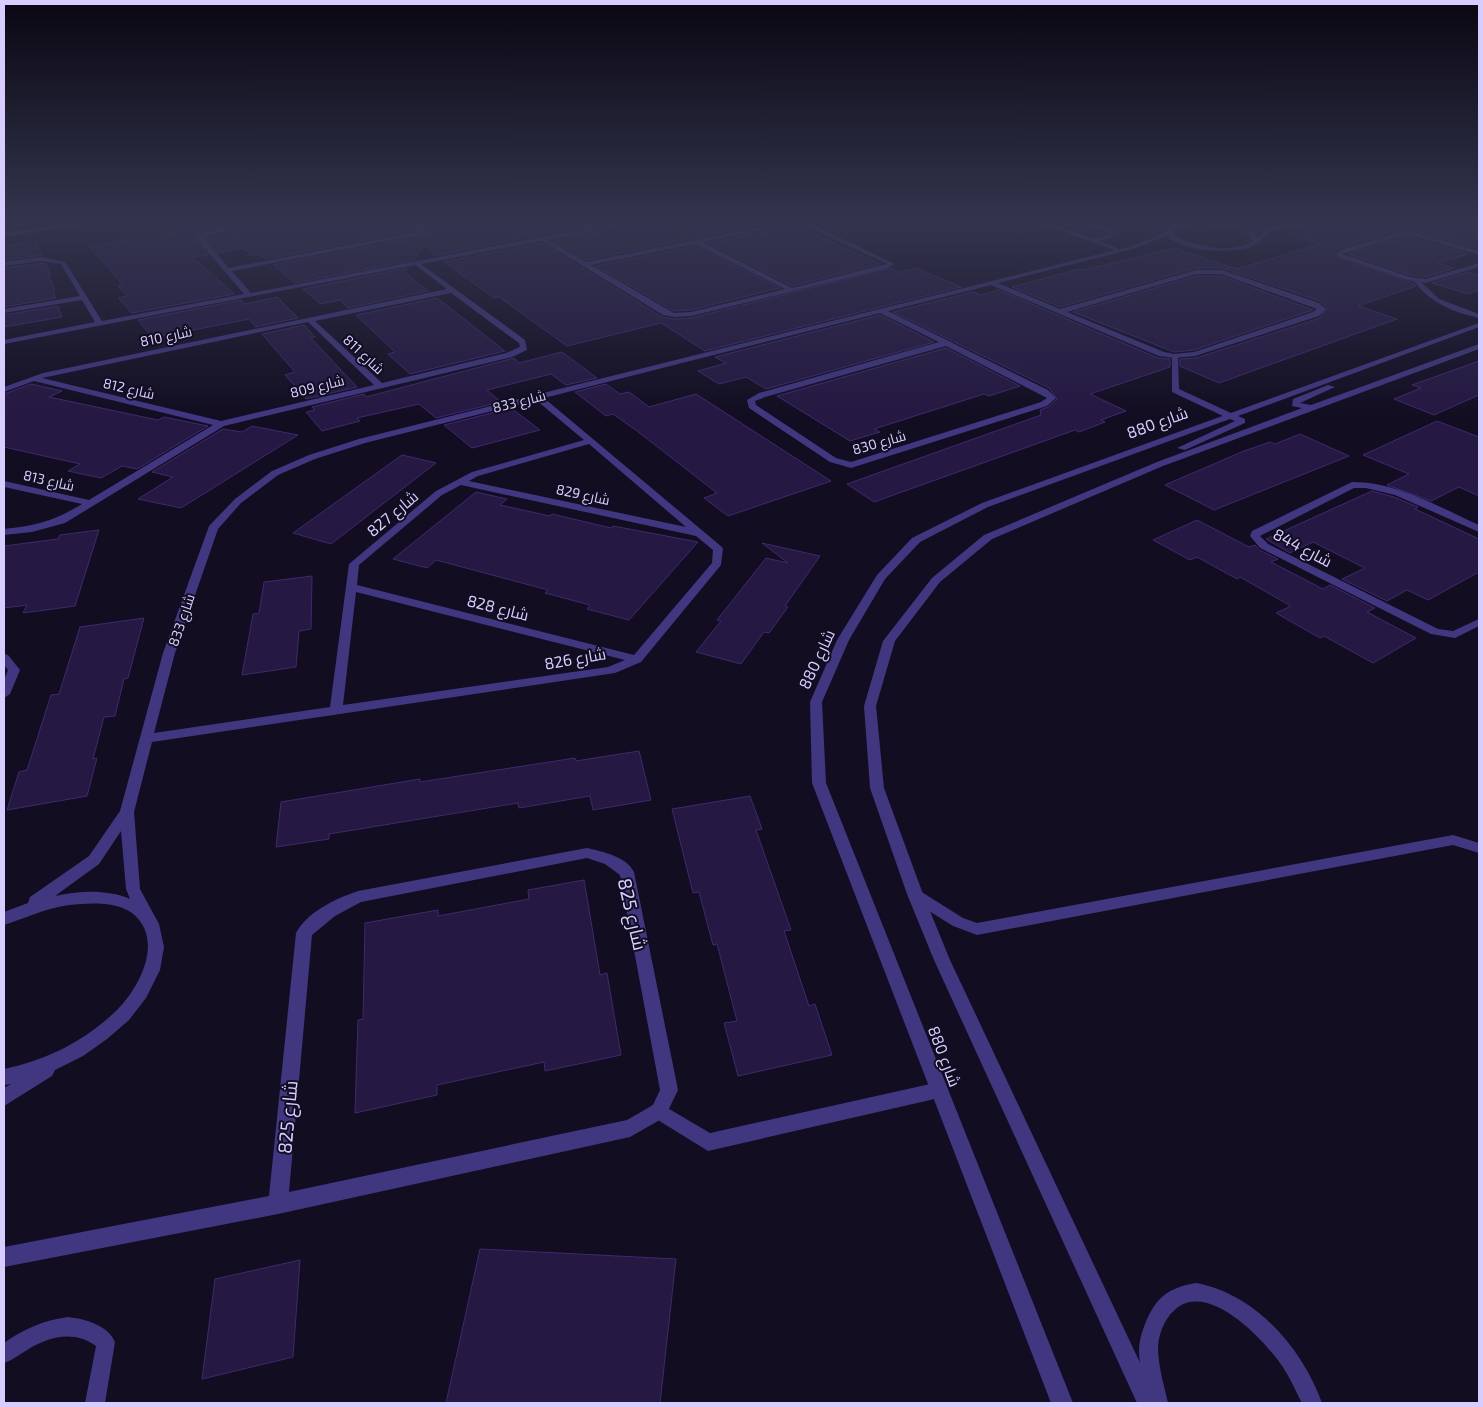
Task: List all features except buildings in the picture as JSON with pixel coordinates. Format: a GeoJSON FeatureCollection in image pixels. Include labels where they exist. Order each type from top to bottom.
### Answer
{"type":"FeatureCollection","features":[{"type":"Feature","properties":{"kind":"street"},"geometry":{"type":"LineString","coordinates":[[75,285],[100,324]]}},
{"type":"Feature","properties":{"kind":"street"},"geometry":{"type":"LineString","coordinates":[[240,285],[249,295]]}},
{"type":"Feature","properties":{"kind":"street"},"geometry":{"type":"LineString","coordinates":[[4,342],[305,285]]}},
{"type":"Feature","properties":{"kind":"street","name":"شارع 809"},"geometry":{"type":"LineString","coordinates":[[4,532],[32,529],[61,521],[221,424],[509,355],[524,348],[522,342],[446,285]]}},
{"type":"Feature","properties":{"kind":"street"},"geometry":{"type":"LineString","coordinates":[[619,285],[666,313],[674,315],[691,314],[813,285]]}},
{"type":"Feature","properties":{"kind":"street"},"geometry":{"type":"LineString","coordinates":[[781,285],[791,290]]}},
{"type":"Feature","properties":{"kind":"street","name":"شارع 833"},"geometry":{"type":"LineString","coordinates":[[7,917],[59,886],[94,860],[127,812],[169,654],[213,528],[238,501],[275,473],[312,457],[362,441],[985,285]]}},
{"type":"Feature","properties":{"kind":"street"},"geometry":{"type":"LineString","coordinates":[[996,285],[1162,354],[1174,356],[1195,354],[1316,314],[1322,309],[1316,305],[1258,285]]}},
{"type":"Feature","properties":{"kind":"street"},"geometry":{"type":"LineString","coordinates":[[1061,311],[1152,285]]}},
{"type":"Feature","properties":{"kind":"street","name":"شارع 810"},"geometry":{"type":"LineString","coordinates":[[4,390],[31,379],[453,290]]}},
{"type":"Feature","properties":{"kind":"street"},"geometry":{"type":"LineString","coordinates":[[4,311],[83,298]]}},
{"type":"Feature","properties":{"kind":"street","name":"شارع 830"},"geometry":{"type":"LineString","coordinates":[[880,310],[946,343],[1044,392],[1052,398],[1044,404],[851,465],[833,460],[750,403],[762,395],[946,343]]}},
{"type":"Feature","properties":{"kind":"street","name":"شارع 811"},"geometry":{"type":"LineString","coordinates":[[310,320],[380,386]]}},
{"type":"Feature","properties":{"kind":"street","name":"شارع 880"},"geometry":{"type":"LineString","coordinates":[[1062,1403],[819,782],[816,702],[843,640],[881,577],[916,540],[985,505],[1479,325]]}},
{"type":"Feature","properties":{"kind":"street"},"geometry":{"type":"LineString","coordinates":[[1148,1403],[946,969],[915,894],[877,788],[870,706],[889,641],[936,580],[988,538],[1160,464],[1479,346]]}},
{"type":"Feature","properties":{"kind":"street"},"geometry":{"type":"LineString","coordinates":[[1311,408],[1295,404],[1296,401],[1370,372],[1381,361]]}},
{"type":"Feature","properties":{"kind":"street","name":"شارع 812"},"geometry":{"type":"LineString","coordinates":[[31,379],[221,424]]}},
{"type":"Feature","properties":{"kind":"street","name":"شارع 826"},"geometry":{"type":"LineString","coordinates":[[147,738],[611,670],[637,659],[717,563],[718,549],[538,396]]}},
{"type":"Feature","properties":{"kind":"street"},"geometry":{"type":"LineString","coordinates":[[1160,464],[1174,452],[1242,420],[1228,416]]}},
{"type":"Feature","properties":{"kind":"street","name":"شارع 827"},"geometry":{"type":"LineString","coordinates":[[336,710],[354,564],[439,493],[475,474],[590,441]]}},
{"type":"Feature","properties":{"kind":"street","name":"شارع 829"},"geometry":{"type":"LineString","coordinates":[[460,482],[700,533]]}},
{"type":"Feature","properties":{"kind":"street","name":"شارع 813"},"geometry":{"type":"LineString","coordinates":[[4,484],[88,503]]}},
{"type":"Feature","properties":{"kind":"street","name":"شارع 844"},"geometry":{"type":"LineString","coordinates":[[1479,529],[1383,487],[1360,484],[1352,485],[1256,533],[1255,536],[1264,546],[1435,632],[1455,634],[1479,622]]}},
{"type":"Feature","properties":{"kind":"street","name":"شارع 828"},"geometry":{"type":"LineString","coordinates":[[352,588],[637,659]]}},
{"type":"Feature","properties":{"kind":"street"},"geometry":{"type":"LineString","coordinates":[[4,658],[14,670],[4,694]]}},
{"type":"Feature","properties":{"kind":"street","name":"شارع 833"},"geometry":{"type":"LineString","coordinates":[[69,1055],[115,1022],[133,1003],[146,984],[154,965],[156,947],[154,931],[133,889],[127,812]]}},
{"type":"Feature","properties":{"kind":"street","name":"شارع 825"},"geometry":{"type":"LineString","coordinates":[[278,1204],[304,933],[324,913],[358,897],[587,853],[610,860],[627,872],[669,1090],[658,1111]]}},
{"type":"Feature","properties":{"kind":"street"},"geometry":{"type":"LineString","coordinates":[[7,917],[52,901],[91,896],[124,902],[137,909],[146,918]]}},
{"type":"Feature","properties":{"kind":"street"},"geometry":{"type":"LineString","coordinates":[[4,1077],[39,1068],[69,1055]]}},
{"type":"Feature","properties":{"kind":"street"},"geometry":{"type":"LineString","coordinates":[[4,1098],[69,1055]]}},
{"type":"Feature","properties":{"kind":"street"},"geometry":{"type":"LineString","coordinates":[[4,1258],[278,1204],[630,1128],[658,1111],[708,1142],[939,1090]]}},
{"type":"Feature","properties":{"kind":"lane"},"geometry":{"type":"LineString","coordinates":[[1420,285],[1427,294],[1436,300],[1479,316]]}},
{"type":"Feature","properties":{"kind":"lane"},"geometry":{"type":"LineString","coordinates":[[1174,356],[1175,390],[1228,416]]}},
{"type":"Feature","properties":{"kind":"lane"},"geometry":{"type":"LineString","coordinates":[[915,894],[958,922],[976,929],[1453,840],[1479,848]]}},
{"type":"Feature","properties":{"kind":"lane"},"geometry":{"type":"LineString","coordinates":[[1158,1403],[1149,1343],[1158,1312],[1175,1296],[1193,1291],[1216,1296],[1240,1309],[1262,1329],[1283,1351],[1312,1403]]}},
{"type":"Feature","properties":{"kind":"lane"},"geometry":{"type":"LineString","coordinates":[[4,1354],[32,1336],[50,1329],[68,1326],[83,1327],[96,1333],[106,1342],[95,1403]]}}]}
